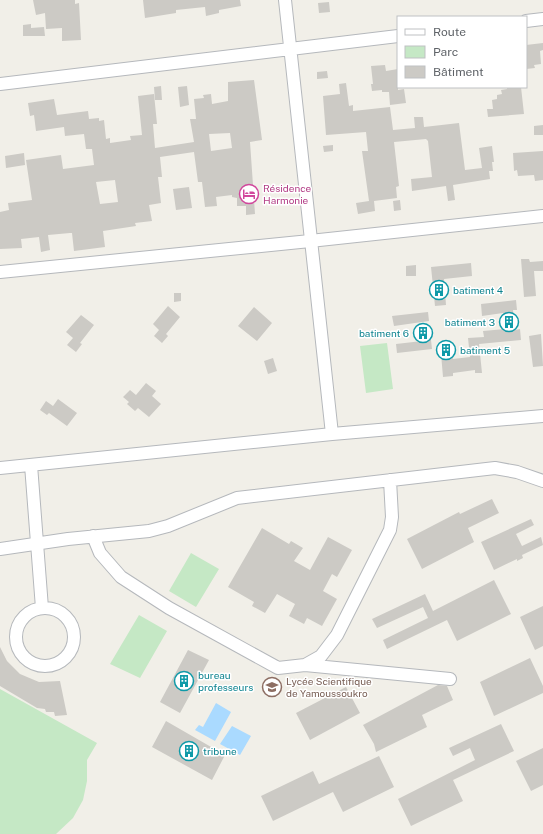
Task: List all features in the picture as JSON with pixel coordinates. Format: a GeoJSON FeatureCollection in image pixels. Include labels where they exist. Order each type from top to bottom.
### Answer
{"type":"FeatureCollection","features":[{"type":"Feature","properties":{"kind":"street"},"geometry":{"type":"LineString","coordinates":[[285,0],[310,242],[332,434]]}},
{"type":"Feature","properties":{"kind":"street"},"geometry":{"type":"LineString","coordinates":[[527,21],[543,19]]}},
{"type":"Feature","properties":{"kind":"street"},"geometry":{"type":"LineString","coordinates":[[0,84],[397,36]]}},
{"type":"Feature","properties":{"kind":"street"},"geometry":{"type":"LineString","coordinates":[[0,272],[310,242],[543,216]]}},
{"type":"Feature","properties":{"kind":"street"},"geometry":{"type":"LineString","coordinates":[[0,468],[332,434],[543,416]]}},
{"type":"Feature","properties":{"kind":"street"},"geometry":{"type":"LineString","coordinates":[[31,465],[42,608]]}},
{"type":"Feature","properties":{"kind":"street"},"geometry":{"type":"LineString","coordinates":[[0,549],[93,536],[149,531],[168,526],[237,498],[495,468],[517,472],[543,481]]}},
{"type":"Feature","properties":{"kind":"street"},"geometry":{"type":"LineString","coordinates":[[305,665],[321,656],[337,635],[390,530],[392,517],[390,480]]}},
{"type":"Feature","properties":{"kind":"street"},"geometry":{"type":"LineString","coordinates":[[93,536],[100,554],[121,577],[169,608],[278,668],[305,665],[450,680]]}},
{"type":"Feature","properties":{"kind":"street"},"geometry":{"type":"LineString","coordinates":[[42,608],[52,608],[68,618],[72,626],[74,636],[73,645],[69,654],[55,664],[46,666],[37,665],[22,655],[16,639],[17,630],[23,618],[34,610],[42,608]]}},
{"type":"Feature","properties":{"kind":"green space"},"geometry":{"type":"Polygon","coordinates":[[[387,343],[393,389],[366,393],[360,346],[387,343]]]}},
{"type":"Feature","properties":{"kind":"green space"},"geometry":{"type":"Polygon","coordinates":[[[191,553],[219,569],[196,607],[169,591],[191,553]]]}},
{"type":"Feature","properties":{"kind":"green space"},"geometry":{"type":"Polygon","coordinates":[[[139,615],[167,631],[140,678],[110,664],[139,615]]]}},
{"type":"Feature","properties":{"kind":"green space"},"geometry":{"type":"Polygon","coordinates":[[[0,689],[97,743],[87,760],[87,781],[83,800],[73,818],[56,834],[0,834],[0,689]]]}},
{"type":"Feature","properties":{"kind":"water"},"geometry":{"type":"Polygon","coordinates":[[[216,703],[231,712],[215,741],[195,730],[199,725],[203,727],[216,703]]]}},
{"type":"Feature","properties":{"kind":"water"},"geometry":{"type":"Polygon","coordinates":[[[232,726],[251,736],[240,755],[220,744],[232,726]]]}},
{"type":"Feature","properties":{"kind":"building"},"geometry":{"type":"Polygon","coordinates":[[[33,0],[75,0],[75,4],[79,3],[81,40],[62,41],[62,28],[46,29],[45,13],[36,15],[33,0]]]}},
{"type":"Feature","properties":{"kind":"building"},"geometry":{"type":"Polygon","coordinates":[[[143,0],[240,0],[241,6],[219,10],[219,13],[206,16],[205,7],[176,10],[176,13],[145,18],[143,0]]]}},
{"type":"Feature","properties":{"kind":"building"},"geometry":{"type":"Polygon","coordinates":[[[329,2],[330,12],[319,13],[318,3],[329,2]]]}},
{"type":"Feature","properties":{"kind":"building"},"geometry":{"type":"Polygon","coordinates":[[[31,24],[31,28],[44,27],[45,36],[23,36],[23,25],[31,24]]]}},
{"type":"Feature","properties":{"kind":"building"},"geometry":{"type":"Polygon","coordinates":[[[543,43],[543,50],[540,51],[541,64],[534,65],[535,68],[527,69],[527,45],[543,43]]]}},
{"type":"Feature","properties":{"kind":"building"},"geometry":{"type":"Polygon","coordinates":[[[385,65],[386,71],[397,69],[397,88],[398,90],[404,89],[406,103],[390,105],[389,92],[382,92],[382,90],[372,91],[371,84],[373,84],[371,66],[385,65]]]}},
{"type":"Feature","properties":{"kind":"building"},"geometry":{"type":"Polygon","coordinates":[[[327,71],[328,78],[317,79],[317,72],[327,71]]]}},
{"type":"Feature","properties":{"kind":"building"},"geometry":{"type":"Polygon","coordinates":[[[254,80],[262,140],[250,142],[255,214],[246,215],[246,206],[237,206],[237,198],[232,197],[232,195],[216,197],[217,206],[205,207],[202,182],[198,182],[194,152],[160,157],[162,177],[158,177],[161,203],[149,205],[152,221],[135,223],[136,226],[103,231],[105,247],[74,251],[72,233],[70,233],[48,235],[50,250],[41,252],[39,237],[21,239],[22,248],[0,249],[0,212],[9,210],[8,203],[32,200],[26,160],[61,155],[63,169],[94,165],[92,149],[86,149],[84,134],[65,136],[64,127],[36,131],[34,115],[30,116],[28,103],[54,99],[57,115],[88,111],[89,119],[99,118],[99,121],[104,120],[106,139],[110,138],[110,143],[131,140],[130,136],[142,135],[138,96],[154,94],[157,124],[153,124],[155,148],[194,142],[190,119],[196,119],[194,99],[204,98],[203,95],[211,94],[212,104],[228,101],[228,82],[254,80]],[[230,133],[209,134],[211,151],[232,148],[230,133]],[[115,180],[96,182],[100,204],[118,202],[115,180]]]}},
{"type":"Feature","properties":{"kind":"building"},"geometry":{"type":"Polygon","coordinates":[[[346,83],[349,106],[353,105],[353,111],[390,107],[393,130],[415,128],[414,117],[423,117],[424,127],[459,123],[465,170],[482,168],[479,148],[492,146],[494,162],[492,162],[493,171],[489,171],[490,179],[453,185],[455,200],[448,201],[446,186],[412,191],[411,179],[432,177],[428,141],[426,139],[394,142],[399,186],[396,187],[397,198],[374,201],[375,211],[358,214],[356,203],[369,201],[362,151],[368,151],[366,132],[326,135],[323,96],[340,94],[339,84],[346,83]]]}},
{"type":"Feature","properties":{"kind":"building"},"geometry":{"type":"Polygon","coordinates":[[[161,86],[162,100],[155,100],[154,87],[161,86]]]}},
{"type":"Feature","properties":{"kind":"building"},"geometry":{"type":"Polygon","coordinates":[[[187,86],[189,105],[180,107],[178,87],[187,86]]]}},
{"type":"Feature","properties":{"kind":"building"},"geometry":{"type":"Polygon","coordinates":[[[521,88],[524,114],[488,117],[487,109],[493,109],[492,100],[497,99],[497,95],[502,94],[501,90],[521,88]]]}},
{"type":"Feature","properties":{"kind":"building"},"geometry":{"type":"Polygon","coordinates":[[[543,125],[543,135],[534,135],[534,126],[543,125]]]}},
{"type":"Feature","properties":{"kind":"building"},"geometry":{"type":"Polygon","coordinates":[[[333,145],[333,151],[324,152],[323,146],[333,145]]]}},
{"type":"Feature","properties":{"kind":"building"},"geometry":{"type":"Polygon","coordinates":[[[543,151],[543,180],[535,181],[534,175],[518,176],[517,170],[514,171],[513,153],[543,151]]]}},
{"type":"Feature","properties":{"kind":"building"},"geometry":{"type":"Polygon","coordinates":[[[24,153],[25,165],[6,168],[5,156],[24,153]]]}},
{"type":"Feature","properties":{"kind":"building"},"geometry":{"type":"Polygon","coordinates":[[[189,187],[192,208],[176,210],[173,189],[189,187]]]}},
{"type":"Feature","properties":{"kind":"building"},"geometry":{"type":"Polygon","coordinates":[[[400,200],[401,210],[394,211],[393,201],[400,200]]]}},
{"type":"Feature","properties":{"kind":"building"},"geometry":{"type":"Polygon","coordinates":[[[521,259],[529,259],[530,262],[543,261],[543,271],[534,271],[536,296],[524,297],[521,259]]]}},
{"type":"Feature","properties":{"kind":"building","name":"batiment 4"},"geometry":{"type":"Polygon","coordinates":[[[471,263],[472,276],[444,279],[446,305],[435,306],[431,267],[471,263]]]}},
{"type":"Feature","properties":{"kind":"building"},"geometry":{"type":"Polygon","coordinates":[[[416,265],[416,276],[406,276],[406,266],[416,265]]]}},
{"type":"Feature","properties":{"kind":"building"},"geometry":{"type":"Polygon","coordinates":[[[174,293],[181,293],[181,301],[174,302],[174,293]]]}},
{"type":"Feature","properties":{"kind":"building"},"geometry":{"type":"Polygon","coordinates":[[[516,300],[517,310],[513,310],[515,330],[520,329],[521,340],[479,344],[482,373],[475,373],[475,370],[453,373],[453,376],[443,377],[440,342],[451,341],[453,359],[470,357],[468,338],[484,337],[483,331],[505,329],[503,313],[482,316],[481,304],[516,300]]]}},
{"type":"Feature","properties":{"kind":"building"},"geometry":{"type":"Polygon","coordinates":[[[168,306],[180,317],[166,334],[168,336],[162,343],[154,336],[159,330],[153,324],[168,306]]]}},
{"type":"Feature","properties":{"kind":"building"},"geometry":{"type":"Polygon","coordinates":[[[254,307],[272,323],[257,341],[238,326],[254,307]]]}},
{"type":"Feature","properties":{"kind":"building"},"geometry":{"type":"Polygon","coordinates":[[[428,312],[429,321],[394,326],[392,316],[428,312]]]}},
{"type":"Feature","properties":{"kind":"building"},"geometry":{"type":"Polygon","coordinates":[[[81,315],[94,325],[80,343],[82,344],[76,352],[67,345],[73,338],[66,332],[81,315]]]}},
{"type":"Feature","properties":{"kind":"building"},"geometry":{"type":"Polygon","coordinates":[[[541,334],[543,366],[533,367],[529,336],[541,334]]]}},
{"type":"Feature","properties":{"kind":"building"},"geometry":{"type":"Polygon","coordinates":[[[431,340],[432,349],[397,353],[396,344],[431,340]]]}},
{"type":"Feature","properties":{"kind":"building"},"geometry":{"type":"Polygon","coordinates":[[[273,358],[277,371],[268,374],[264,361],[273,358]]]}},
{"type":"Feature","properties":{"kind":"building"},"geometry":{"type":"Polygon","coordinates":[[[146,383],[156,391],[152,396],[161,404],[149,417],[138,408],[135,411],[127,404],[129,402],[123,397],[130,390],[136,395],[146,383]]]}},
{"type":"Feature","properties":{"kind":"building"},"geometry":{"type":"Polygon","coordinates":[[[58,399],[77,413],[67,426],[49,413],[47,415],[40,410],[46,401],[53,406],[58,399]]]}},
{"type":"Feature","properties":{"kind":"building"},"geometry":{"type":"Polygon","coordinates":[[[492,499],[499,513],[468,528],[474,542],[422,569],[407,539],[459,512],[460,514],[492,499]]]}},
{"type":"Feature","properties":{"kind":"building"},"geometry":{"type":"Polygon","coordinates":[[[531,519],[534,525],[516,534],[522,546],[541,537],[543,545],[522,555],[523,558],[517,561],[517,559],[494,570],[481,542],[531,519]]]}},
{"type":"Feature","properties":{"kind":"building"},"geometry":{"type":"Polygon","coordinates":[[[262,528],[289,544],[291,541],[303,548],[294,561],[310,570],[328,537],[352,550],[337,577],[332,574],[323,591],[337,599],[322,626],[307,618],[304,624],[289,616],[295,604],[277,594],[265,613],[252,606],[254,602],[228,587],[262,528]]]}},
{"type":"Feature","properties":{"kind":"building"},"geometry":{"type":"Polygon","coordinates":[[[494,580],[511,614],[457,641],[447,620],[387,649],[383,640],[428,618],[423,607],[377,628],[372,619],[425,594],[433,611],[494,580]]]}},
{"type":"Feature","properties":{"kind":"building"},"geometry":{"type":"Polygon","coordinates":[[[543,606],[543,646],[535,650],[520,617],[543,606]]]}},
{"type":"Feature","properties":{"kind":"building"},"geometry":{"type":"Polygon","coordinates":[[[0,647],[7,661],[20,674],[39,682],[60,681],[67,715],[55,716],[54,712],[46,712],[45,709],[37,708],[0,686],[0,647]]]}},
{"type":"Feature","properties":{"kind":"building","name":"bureau professeurs"},"geometry":{"type":"Polygon","coordinates":[[[188,650],[209,660],[180,713],[160,702],[188,650]]]}},
{"type":"Feature","properties":{"kind":"building"},"geometry":{"type":"Polygon","coordinates":[[[530,658],[543,686],[543,693],[494,716],[480,682],[530,658]]]}},
{"type":"Feature","properties":{"kind":"building"},"geometry":{"type":"Polygon","coordinates":[[[438,685],[447,686],[453,700],[422,715],[427,727],[376,752],[374,744],[363,725],[438,685]]]}},
{"type":"Feature","properties":{"kind":"building"},"geometry":{"type":"Polygon","coordinates":[[[346,687],[360,713],[310,740],[296,713],[346,687]]]}},
{"type":"Feature","properties":{"kind":"building","name":"tribune"},"geometry":{"type":"Polygon","coordinates":[[[166,721],[225,755],[212,780],[152,747],[166,721]]]}},
{"type":"Feature","properties":{"kind":"building"},"geometry":{"type":"Polygon","coordinates":[[[501,724],[514,751],[453,780],[463,801],[411,826],[398,799],[475,760],[470,748],[453,756],[449,748],[501,724]]]}},
{"type":"Feature","properties":{"kind":"building"},"geometry":{"type":"Polygon","coordinates":[[[543,748],[543,785],[531,791],[516,761],[543,748]]]}},
{"type":"Feature","properties":{"kind":"building"},"geometry":{"type":"Polygon","coordinates":[[[379,756],[394,787],[343,812],[333,792],[273,821],[261,796],[313,771],[319,784],[379,756]]]}},
{"type":"Feature","properties":{"kind":"place","name":"Résidence Harmonie"},"geometry":{"type":"Point","coordinates":[249,194]}},
{"type":"Feature","properties":{"kind":"place","name":"batiment 4"},"geometry":{"type":"Point","coordinates":[439,290]}},
{"type":"Feature","properties":{"kind":"place","name":"batiment 3"},"geometry":{"type":"Point","coordinates":[509,322]}},
{"type":"Feature","properties":{"kind":"place","name":"batiment 6"},"geometry":{"type":"Point","coordinates":[423,333]}},
{"type":"Feature","properties":{"kind":"place","name":"batiment 5"},"geometry":{"type":"Point","coordinates":[446,350]}},
{"type":"Feature","properties":{"kind":"place","name":"bureau professeurs"},"geometry":{"type":"Point","coordinates":[184,681]}},
{"type":"Feature","properties":{"kind":"place","name":"Lycée Scientifique de Yamoussoukro"},"geometry":{"type":"Point","coordinates":[272,687]}},
{"type":"Feature","properties":{"kind":"place","name":"tribune"},"geometry":{"type":"Point","coordinates":[189,751]}}]}
